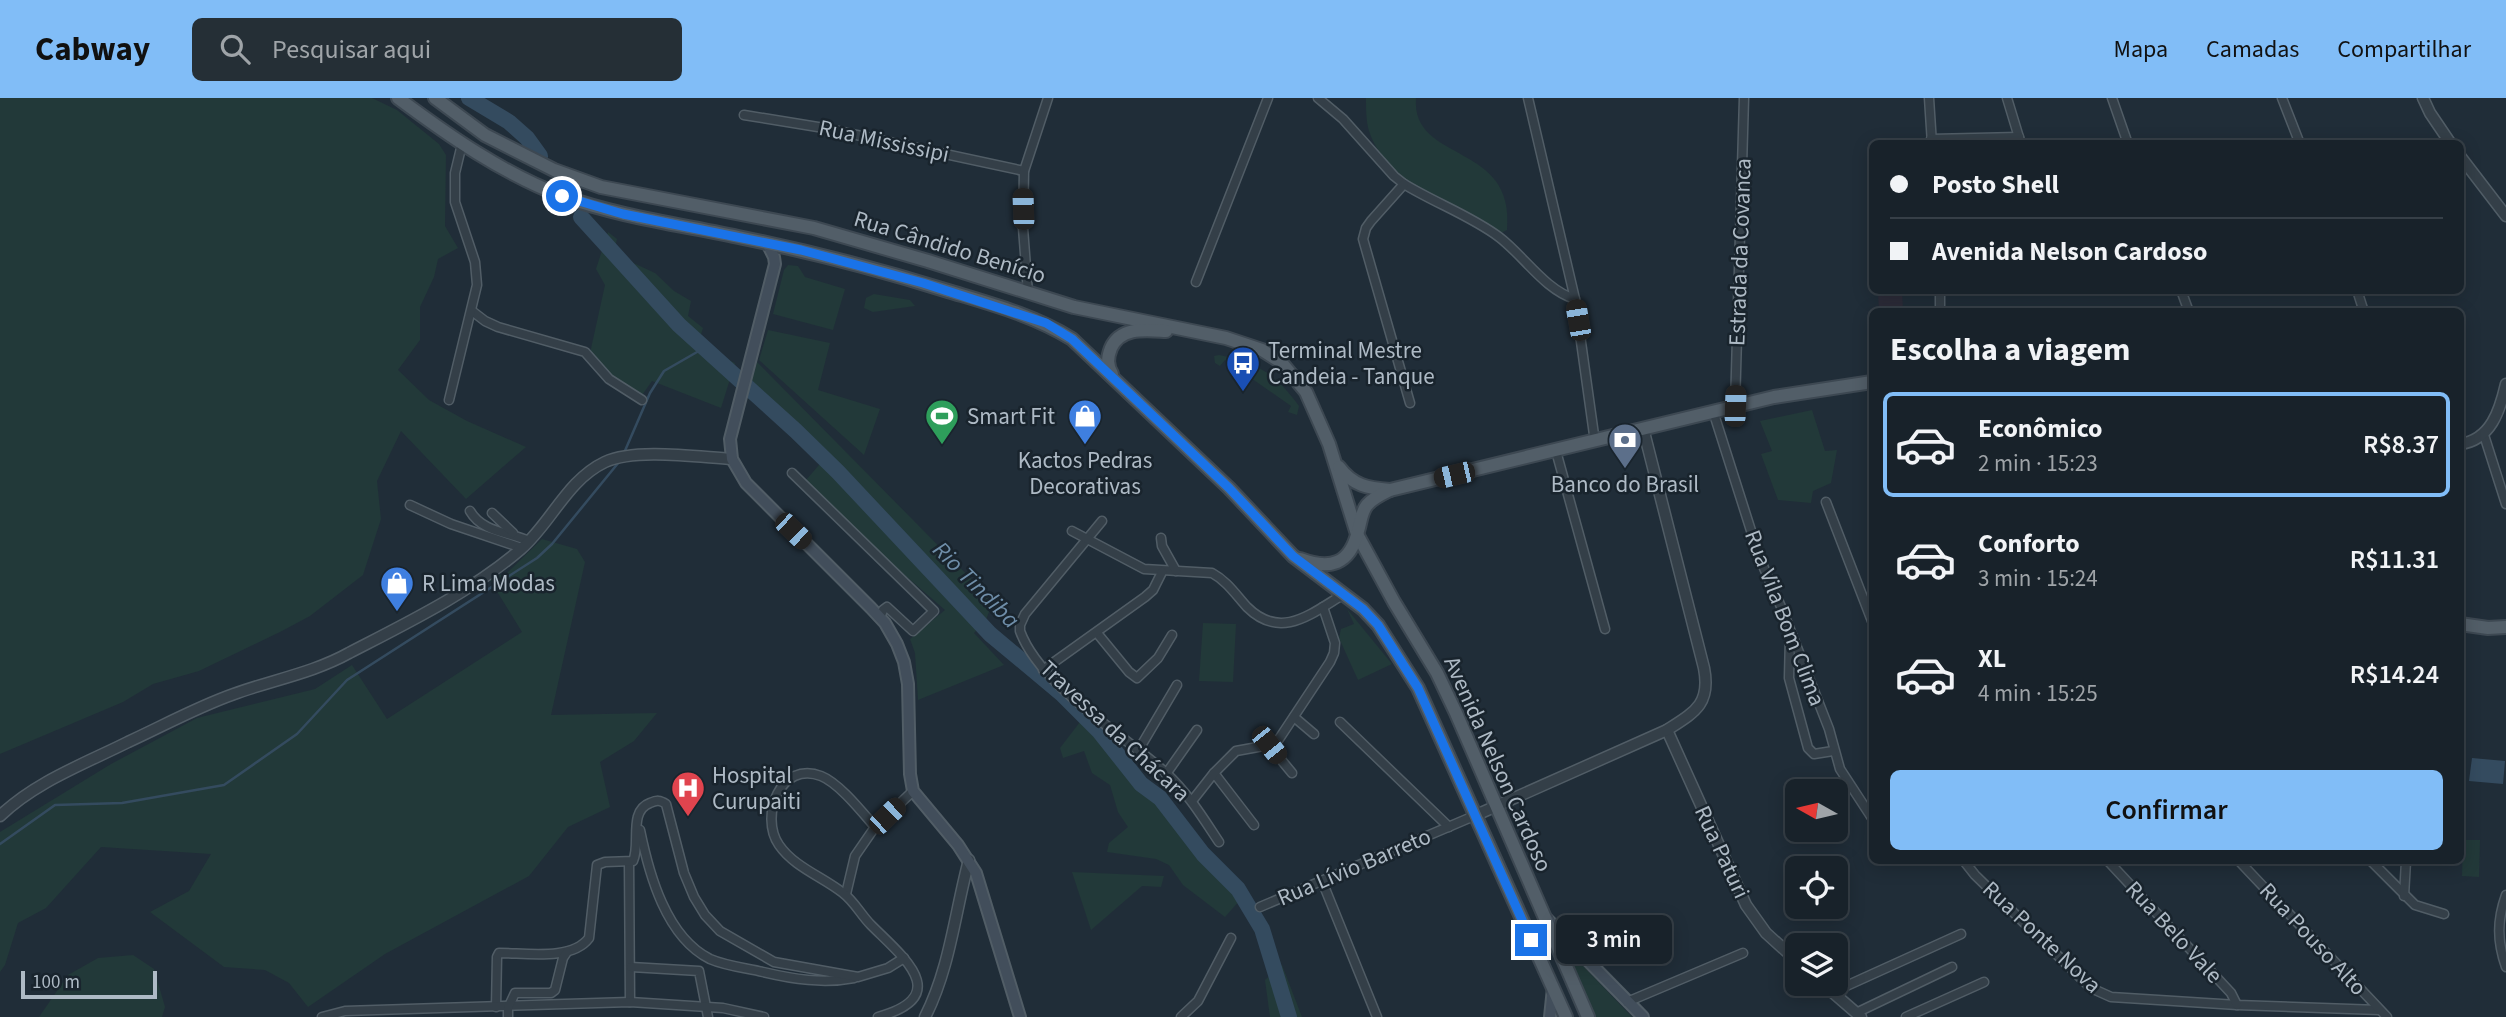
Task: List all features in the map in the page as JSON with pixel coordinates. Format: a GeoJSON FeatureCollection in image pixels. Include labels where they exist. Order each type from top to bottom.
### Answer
{"type":"FeatureCollection","features":[{"type":"Feature","properties":{"kind":"main road","name":"Rua Cândido Benício"},"geometry":{"type":"LineString","coordinates":[[398,98],[462,144],[562,196],[623,214],[767,243],[923,283],[1046,323],[1072,339],[1113,376],[1229,488],[1293,556]]}},
{"type":"Feature","properties":{"kind":"main road","name":"Rua Cândido Benício"},"geometry":{"type":"LineString","coordinates":[[435,98],[485,135],[554,170],[601,187],[814,228],[1074,307],[1247,343],[1281,362],[1306,392],[1334,457],[1357,534]]}},
{"type":"Feature","properties":{"kind":"main road"},"geometry":{"type":"LineString","coordinates":[[767,243],[775,257],[775,264],[730,439],[732,459],[737,471],[755,493],[880,618],[897,643],[908,684],[910,774],[914,791],[970,860],[983,892],[1020,1017]]}},
{"type":"Feature","properties":{"kind":"main road"},"geometry":{"type":"LineString","coordinates":[[775,264],[793,249]]}},
{"type":"Feature","properties":{"kind":"main road"},"geometry":{"type":"LineString","coordinates":[[1113,376],[1109,367],[1109,354],[1114,341],[1125,333],[1194,332]]}},
{"type":"Feature","properties":{"kind":"main road"},"geometry":{"type":"LineString","coordinates":[[1334,457],[1340,469],[1354,483],[1367,488],[1390,490],[1735,406],[1817,388],[1869,382]]}},
{"type":"Feature","properties":{"kind":"main road"},"geometry":{"type":"LineString","coordinates":[[1293,556],[1319,565],[1336,563],[1347,555],[1366,506],[1390,490]]}},
{"type":"Feature","properties":{"kind":"main road","name":"Avenida Nelson Cardoso"},"geometry":{"type":"LineString","coordinates":[[1357,534],[1437,673],[1588,1017]]}},
{"type":"Feature","properties":{"kind":"main road","name":"Avenida Nelson Cardoso"},"geometry":{"type":"LineString","coordinates":[[1293,556],[1363,609],[1378,625],[1418,688],[1566,1017]]}},
{"type":"Feature","properties":{"kind":"main road"},"geometry":{"type":"LineString","coordinates":[[2464,625],[2484,628],[2506,627]]}},
{"type":"Feature","properties":{"kind":"main road"},"geometry":{"type":"LineString","coordinates":[[1544,917],[1643,1017]]}},
{"type":"Feature","properties":{"kind":"main road"},"geometry":{"type":"LineString","coordinates":[[1550,1017],[1553,988]]}},
{"type":"Feature","properties":{"kind":"street"},"geometry":{"type":"LineString","coordinates":[[1028,293],[1022,190],[1024,171],[1048,98]]}},
{"type":"Feature","properties":{"kind":"street"},"geometry":{"type":"LineString","coordinates":[[1196,282],[1268,98]]}},
{"type":"Feature","properties":{"kind":"street"},"geometry":{"type":"LineString","coordinates":[[1318,98],[1343,120],[1404,184],[1493,233],[1555,289],[1575,299]]}},
{"type":"Feature","properties":{"kind":"street"},"geometry":{"type":"LineString","coordinates":[[1528,98],[1575,299],[1595,442]]}},
{"type":"Feature","properties":{"kind":"street","name":"Estrada da Covanca"},"geometry":{"type":"LineString","coordinates":[[1735,406],[1744,98]]}},
{"type":"Feature","properties":{"kind":"street"},"geometry":{"type":"LineString","coordinates":[[1929,98],[1931,140]]}},
{"type":"Feature","properties":{"kind":"street"},"geometry":{"type":"LineString","coordinates":[[2007,98],[2020,140]]}},
{"type":"Feature","properties":{"kind":"street"},"geometry":{"type":"LineString","coordinates":[[2112,98],[2127,140]]}},
{"type":"Feature","properties":{"kind":"street"},"geometry":{"type":"LineString","coordinates":[[2282,98],[2298,140]]}},
{"type":"Feature","properties":{"kind":"street"},"geometry":{"type":"LineString","coordinates":[[2423,98],[2448,140]]}},
{"type":"Feature","properties":{"kind":"street","name":"Rua Mississipi"},"geometry":{"type":"LineString","coordinates":[[744,115],[824,128],[1024,171]]}},
{"type":"Feature","properties":{"kind":"street"},"geometry":{"type":"LineString","coordinates":[[449,400],[477,285],[476,271],[454,190],[462,144]]}},
{"type":"Feature","properties":{"kind":"street"},"geometry":{"type":"LineString","coordinates":[[2464,161],[2506,216]]}},
{"type":"Feature","properties":{"kind":"street"},"geometry":{"type":"LineString","coordinates":[[1404,184],[1371,221],[1363,239],[1410,403]]}},
{"type":"Feature","properties":{"kind":"street"},"geometry":{"type":"LineString","coordinates":[[472,311],[498,327],[585,352],[615,384],[642,400]]}},
{"type":"Feature","properties":{"kind":"street"},"geometry":{"type":"LineString","coordinates":[[2464,442],[2484,435],[2494,421],[2506,384]]}},
{"type":"Feature","properties":{"kind":"street","name":"Rua Vila Bom Clima"},"geometry":{"type":"LineString","coordinates":[[1713,411],[1754,541],[1829,729],[1833,751],[1840,769],[1869,813]]}},
{"type":"Feature","properties":{"kind":"street","name":"Rua Lívio Barreto"},"geometry":{"type":"LineString","coordinates":[[1260,907],[1667,730],[1700,706],[1706,681],[1643,428]]}},
{"type":"Feature","properties":{"kind":"street"},"geometry":{"type":"LineString","coordinates":[[2484,435],[2506,504]]}},
{"type":"Feature","properties":{"kind":"street"},"geometry":{"type":"LineString","coordinates":[[1556,451],[1605,628]]}},
{"type":"Feature","properties":{"kind":"street"},"geometry":{"type":"LineString","coordinates":[[0,816],[13,803],[58,776],[200,707],[323,666],[460,591],[526,544],[582,478],[616,458],[634,456],[732,459]]}},
{"type":"Feature","properties":{"kind":"street"},"geometry":{"type":"LineString","coordinates":[[792,473],[934,611],[913,631],[887,607],[880,618]]}},
{"type":"Feature","properties":{"kind":"street"},"geometry":{"type":"LineString","coordinates":[[1826,502],[1869,613]]}},
{"type":"Feature","properties":{"kind":"street"},"geometry":{"type":"LineString","coordinates":[[410,505],[451,524],[526,544]]}},
{"type":"Feature","properties":{"kind":"street"},"geometry":{"type":"LineString","coordinates":[[470,511],[478,523],[485,527],[515,535]]}},
{"type":"Feature","properties":{"kind":"street"},"geometry":{"type":"LineString","coordinates":[[492,513],[526,544]]}},
{"type":"Feature","properties":{"kind":"street","name":"Travessa da Chácara"},"geometry":{"type":"LineString","coordinates":[[1102,521],[1022,619],[1020,631],[1023,640],[1043,670],[1166,774],[1192,801],[1219,842]]}},
{"type":"Feature","properties":{"kind":"street"},"geometry":{"type":"LineString","coordinates":[[1072,531],[1135,565],[1162,572],[1212,573],[1229,586],[1249,609],[1273,622],[1293,623],[1343,594]]}},
{"type":"Feature","properties":{"kind":"street"},"geometry":{"type":"LineString","coordinates":[[1161,538],[1162,546],[1176,571]]}},
{"type":"Feature","properties":{"kind":"street"},"geometry":{"type":"LineString","coordinates":[[1043,670],[1145,597],[1153,590],[1162,572]]}},
{"type":"Feature","properties":{"kind":"street"},"geometry":{"type":"LineString","coordinates":[[1192,801],[1236,751],[1269,745],[1279,739],[1294,717],[1334,653],[1335,643],[1323,607]]}},
{"type":"Feature","properties":{"kind":"street"},"geometry":{"type":"LineString","coordinates":[[1790,632],[1789,678],[1808,748],[1814,754],[1833,751]]}},
{"type":"Feature","properties":{"kind":"street"},"geometry":{"type":"LineString","coordinates":[[1097,633],[1137,678],[1158,658],[1172,635]]}},
{"type":"Feature","properties":{"kind":"street"},"geometry":{"type":"LineString","coordinates":[[1138,751],[1177,685]]}},
{"type":"Feature","properties":{"kind":"street"},"geometry":{"type":"LineString","coordinates":[[1294,717],[1314,734]]}},
{"type":"Feature","properties":{"kind":"street","name":"Rua Lívio Barreto"},"geometry":{"type":"LineString","coordinates":[[1340,722],[1449,827]]}},
{"type":"Feature","properties":{"kind":"street"},"geometry":{"type":"LineString","coordinates":[[1166,774],[1197,730]]}},
{"type":"Feature","properties":{"kind":"street","name":"Rua Paturi"},"geometry":{"type":"LineString","coordinates":[[1667,730],[1746,905],[1766,933],[1785,950]]}},
{"type":"Feature","properties":{"kind":"street"},"geometry":{"type":"LineString","coordinates":[[1269,745],[1292,773]]}},
{"type":"Feature","properties":{"kind":"street"},"geometry":{"type":"LineString","coordinates":[[876,827],[837,787],[822,776],[807,773],[791,778],[779,790],[771,809],[772,829],[779,846],[798,863],[846,894],[867,921],[914,970],[919,981],[910,1004],[896,1012],[878,1017]]}},
{"type":"Feature","properties":{"kind":"street"},"geometry":{"type":"LineString","coordinates":[[1214,773],[1254,825]]}},
{"type":"Feature","properties":{"kind":"street"},"geometry":{"type":"LineString","coordinates":[[846,894],[855,856],[876,827],[914,791]]}},
{"type":"Feature","properties":{"kind":"street"},"geometry":{"type":"LineString","coordinates":[[496,1007],[497,955],[567,952],[584,945],[589,938],[597,865],[605,862],[629,862],[635,858],[641,807],[660,800],[666,804],[684,873],[694,897],[705,915],[720,931],[774,962],[858,977]]}},
{"type":"Feature","properties":{"kind":"street"},"geometry":{"type":"LineString","coordinates":[[638,817],[648,869],[661,901],[687,943],[696,951],[713,960],[786,977],[834,982],[888,968],[904,958]]}},
{"type":"Feature","properties":{"kind":"street"},"geometry":{"type":"LineString","coordinates":[[925,1017],[937,995],[958,899],[970,860]]}},
{"type":"Feature","properties":{"kind":"street"},"geometry":{"type":"LineString","coordinates":[[629,862],[630,1002]]}},
{"type":"Feature","properties":{"kind":"street","name":"Rua Ponte Nova"},"geometry":{"type":"LineString","coordinates":[[1967,864],[2091,988],[2111,998],[2379,1010]]}},
{"type":"Feature","properties":{"kind":"street","name":"Rua Belo Vale"},"geometry":{"type":"LineString","coordinates":[[2111,864],[2231,993],[2236,1005]]}},
{"type":"Feature","properties":{"kind":"street","name":"Rua Pouso Alto"},"geometry":{"type":"LineString","coordinates":[[2242,864],[2387,1017]]}},
{"type":"Feature","properties":{"kind":"street"},"geometry":{"type":"LineString","coordinates":[[2374,864],[2415,905],[2445,914]]}},
{"type":"Feature","properties":{"kind":"street"},"geometry":{"type":"LineString","coordinates":[[2404,896],[2406,864]]}},
{"type":"Feature","properties":{"kind":"street"},"geometry":{"type":"LineString","coordinates":[[1322,881],[1377,1017]]}},
{"type":"Feature","properties":{"kind":"street"},"geometry":{"type":"LineString","coordinates":[[2506,895],[2499,918],[2499,946],[2506,967]]}},
{"type":"Feature","properties":{"kind":"street"},"geometry":{"type":"LineString","coordinates":[[1848,985],[1961,934]]}},
{"type":"Feature","properties":{"kind":"street"},"geometry":{"type":"LineString","coordinates":[[1181,1017],[1198,1001],[1231,938]]}},
{"type":"Feature","properties":{"kind":"street"},"geometry":{"type":"LineString","coordinates":[[508,1012],[515,993],[551,993],[555,990],[567,952]]}},
{"type":"Feature","properties":{"kind":"street"},"geometry":{"type":"LineString","coordinates":[[1627,1002],[1743,953]]}},
{"type":"Feature","properties":{"kind":"street"},"geometry":{"type":"LineString","coordinates":[[631,967],[697,970],[701,974],[708,1017]]}},
{"type":"Feature","properties":{"kind":"street"},"geometry":{"type":"LineString","coordinates":[[1838,996],[1859,1015],[1951,967]]}},
{"type":"Feature","properties":{"kind":"street"},"geometry":{"type":"LineString","coordinates":[[1906,1017],[1984,982]]}},
{"type":"Feature","properties":{"kind":"street"},"geometry":{"type":"LineString","coordinates":[[324,1016],[345,1011],[496,1007],[508,1012],[630,1002],[723,1007],[764,1017]]}},
{"type":"Feature","properties":{"kind":"shaded area"},"geometry":{"type":"Polygon","coordinates":[[[1878,294],[1902,294],[1903,308],[1879,308],[1878,294]]]}},
{"type":"Feature","properties":{"kind":"shaded area"},"geometry":{"type":"Polygon","coordinates":[[[2472,758],[2505,761],[2503,784],[2469,781],[2472,758]]]}},
{"type":"Feature","properties":{"kind":"green space"},"geometry":{"type":"Polygon","coordinates":[[[0,98],[372,98],[397,110],[439,144],[446,155],[445,226],[458,248],[438,259],[434,277],[420,307],[420,340],[398,370],[429,400],[467,421],[526,447],[466,499],[401,431],[377,481],[381,519],[363,575],[310,616],[280,632],[199,671],[153,684],[123,702],[0,754],[0,98]]]}},
{"type":"Feature","properties":{"kind":"green space"},"geometry":{"type":"Polygon","coordinates":[[[1366,98],[1416,98],[1419,119],[1429,134],[1481,167],[1496,181],[1505,201],[1507,230],[1501,233],[1444,204],[1391,166],[1369,131],[1366,98]]]}},
{"type":"Feature","properties":{"kind":"green space"},"geometry":{"type":"Polygon","coordinates":[[[608,232],[617,239],[615,247],[627,260],[655,273],[674,291],[691,301],[688,316],[703,328],[697,347],[735,363],[721,408],[652,381],[640,398],[610,377],[590,353],[605,285],[596,269],[608,232]]]}},
{"type":"Feature","properties":{"kind":"green space"},"geometry":{"type":"Polygon","coordinates":[[[788,265],[798,266],[805,277],[845,289],[833,330],[773,314],[784,270],[788,265]]]}},
{"type":"Feature","properties":{"kind":"green space"},"geometry":{"type":"Polygon","coordinates":[[[874,294],[910,300],[915,306],[873,312],[864,308],[866,298],[874,294]]]}},
{"type":"Feature","properties":{"kind":"green space"},"geometry":{"type":"Polygon","coordinates":[[[768,330],[830,343],[818,390],[880,409],[864,455],[759,360],[768,330]]]}},
{"type":"Feature","properties":{"kind":"green space"},"geometry":{"type":"Polygon","coordinates":[[[1219,355],[1255,366],[1274,378],[1299,406],[1297,415],[1288,412],[1291,406],[1225,360],[1220,366],[1215,363],[1214,356],[1219,355]]]}},
{"type":"Feature","properties":{"kind":"green space"},"geometry":{"type":"Polygon","coordinates":[[[757,362],[993,601],[986,620],[974,633],[1004,665],[918,700],[915,653],[910,639],[945,610],[870,545],[806,480],[826,457],[751,384],[757,362]]]}},
{"type":"Feature","properties":{"kind":"green space"},"geometry":{"type":"Polygon","coordinates":[[[1812,410],[1825,451],[1837,450],[1831,483],[1813,491],[1811,503],[1778,500],[1761,454],[1772,451],[1760,421],[1812,410]]]}},
{"type":"Feature","properties":{"kind":"green space"},"geometry":{"type":"Polygon","coordinates":[[[542,539],[577,549],[585,562],[551,715],[657,713],[634,741],[600,762],[610,807],[568,827],[529,876],[385,954],[308,1007],[289,983],[265,970],[224,967],[150,912],[189,891],[211,854],[101,847],[46,908],[18,923],[5,965],[0,972],[0,832],[111,764],[197,718],[315,689],[352,665],[387,719],[522,632],[488,577],[506,574],[542,539]]]}},
{"type":"Feature","properties":{"kind":"green space"},"geometry":{"type":"Polygon","coordinates":[[[1347,609],[1392,664],[1358,680],[1339,638],[1341,629],[1354,624],[1347,609]]]}},
{"type":"Feature","properties":{"kind":"green space"},"geometry":{"type":"Polygon","coordinates":[[[1203,623],[1236,624],[1233,682],[1199,681],[1203,623]]]}},
{"type":"Feature","properties":{"kind":"green space"},"geometry":{"type":"Polygon","coordinates":[[[1080,722],[1179,825],[1201,857],[1233,888],[1240,900],[1225,917],[1183,885],[1169,865],[1156,859],[1107,852],[1109,843],[1128,827],[1118,812],[1110,785],[1092,773],[1084,751],[1063,758],[1060,748],[1080,722]]]}},
{"type":"Feature","properties":{"kind":"green space"},"geometry":{"type":"Polygon","coordinates":[[[2464,840],[2480,840],[2479,877],[2462,876],[2464,840]]]}},
{"type":"Feature","properties":{"kind":"green space"},"geometry":{"type":"Polygon","coordinates":[[[1072,872],[1164,876],[1161,887],[1142,886],[1091,930],[1072,872]]]}},
{"type":"Feature","properties":{"kind":"green space"},"geometry":{"type":"Polygon","coordinates":[[[1565,947],[1632,1017],[1594,1017],[1565,947]]]}},
{"type":"Feature","properties":{"kind":"green space"},"geometry":{"type":"Polygon","coordinates":[[[133,955],[154,969],[165,1007],[162,1017],[39,1017],[68,975],[98,958],[133,955]]]}},
{"type":"Feature","properties":{"kind":"green space"},"geometry":{"type":"Polygon","coordinates":[[[1282,965],[1302,1017],[1270,1017],[1265,980],[1282,965]]]}},
{"type":"Feature","properties":{"kind":"waterway","name":"Rio Tindiba"},"geometry":{"type":"LineString","coordinates":[[469,98],[509,122],[527,138],[540,156]]}},
{"type":"Feature","properties":{"kind":"waterway","name":"Rio Tindiba"},"geometry":{"type":"LineString","coordinates":[[581,217],[679,325],[838,472],[990,634],[1062,694],[1099,731],[1141,784],[1160,798],[1203,854],[1238,889],[1262,929],[1289,1017]]}},
{"type":"Feature","properties":{"kind":"waterway"},"geometry":{"type":"LineString","coordinates":[[624,453],[650,393],[664,371],[704,348]]}},
{"type":"Feature","properties":{"kind":"waterway"},"geometry":{"type":"LineString","coordinates":[[0,844],[55,805],[122,803],[224,785],[297,734],[347,680],[537,558],[552,544],[619,462]]}},
{"type":"Feature","properties":{"kind":"place","name":"Terminal Mestre Candeia - Tanque"},"geometry":{"type":"Point","coordinates":[1243,393]}},
{"type":"Feature","properties":{"kind":"place","name":"Smart Fit"},"geometry":{"type":"Point","coordinates":[942,446]}},
{"type":"Feature","properties":{"kind":"place","name":"Kactos Pedras Decorativas"},"geometry":{"type":"Point","coordinates":[1085,446]}},
{"type":"Feature","properties":{"kind":"place","name":"Banco do Brasil"},"geometry":{"type":"Point","coordinates":[1625,470]}},
{"type":"Feature","properties":{"kind":"place","name":"R Lima Modas"},"geometry":{"type":"Point","coordinates":[397,613]}},
{"type":"Feature","properties":{"kind":"place","name":"Hospital Curupaiti"},"geometry":{"type":"Point","coordinates":[688,818]}},
{"type":"Feature","properties":{"kind":"route"},"geometry":{"type":"LineString","coordinates":[[562,196],[623,214],[801,250],[923,283],[1046,323],[1072,339],[1229,488],[1293,556],[1363,609],[1378,625],[1418,688],[1531,940]]}}]}
